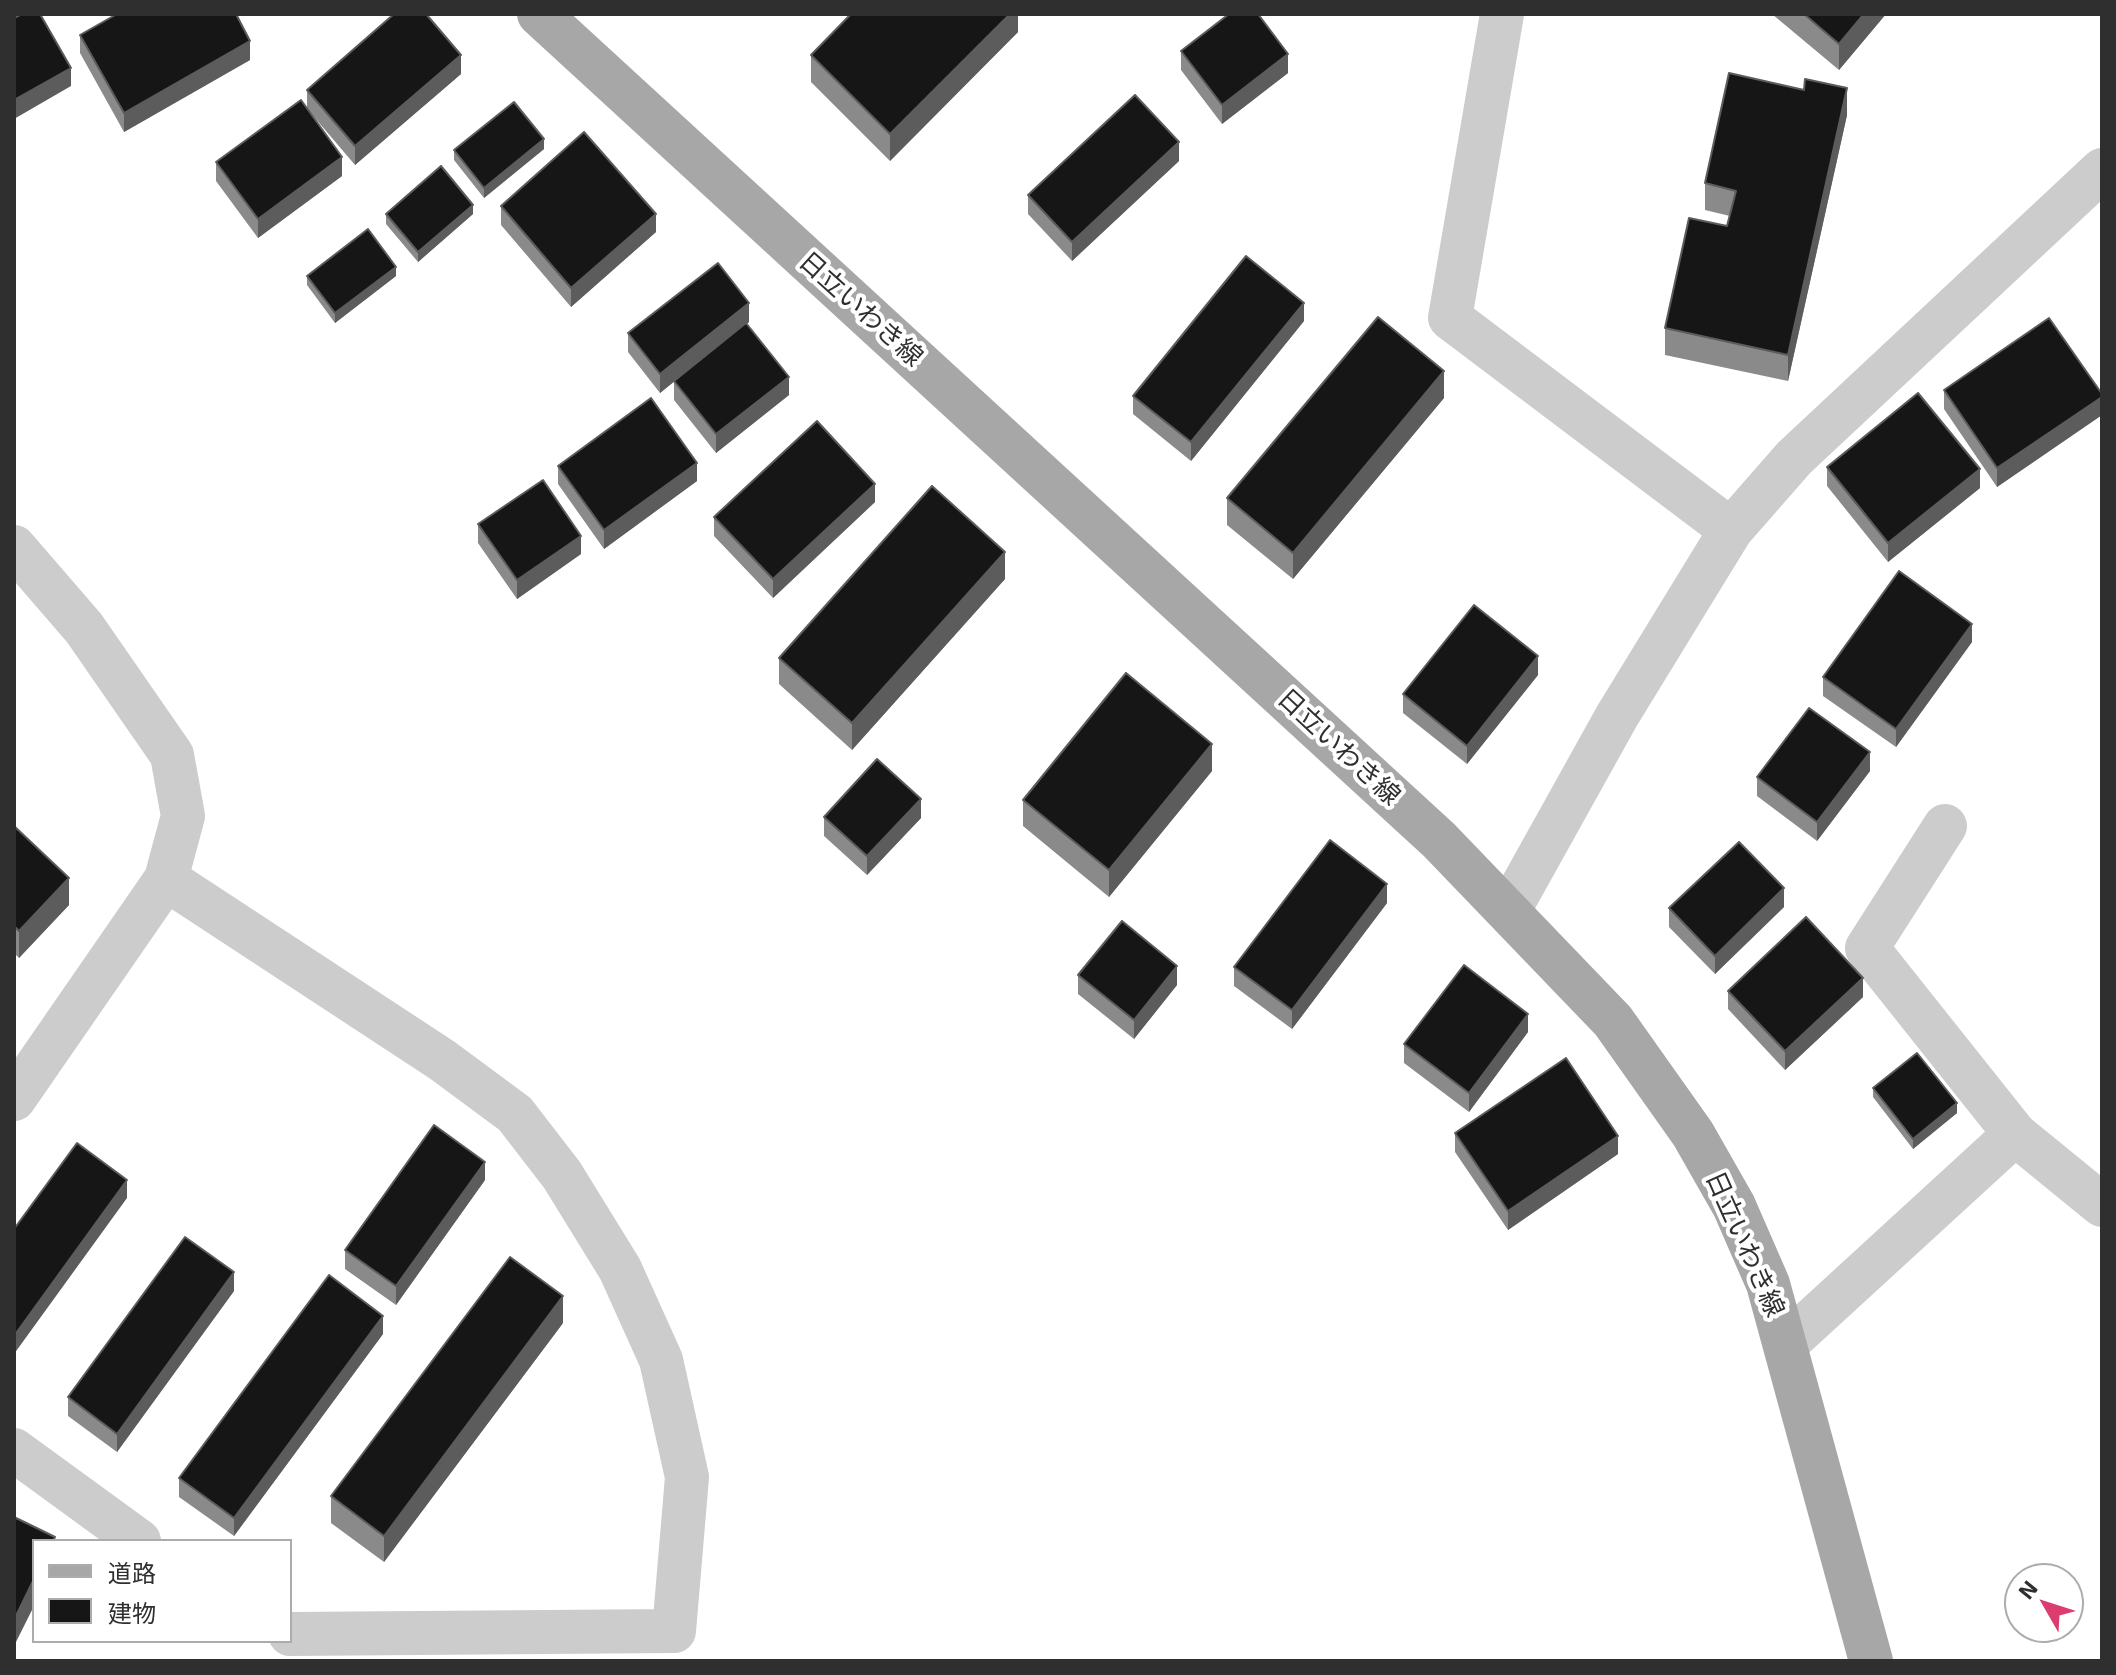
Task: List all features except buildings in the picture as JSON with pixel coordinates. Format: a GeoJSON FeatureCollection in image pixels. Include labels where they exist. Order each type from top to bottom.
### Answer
{"type":"FeatureCollection","features":[{"type":"Feature","properties":{"kind":"main road","name":"日立いわき線"},"geometry":{"type":"LineString","coordinates":[[539,14],[1370,776],[1509,910],[1613,1021],[1693,1134],[1734,1206],[1768,1284],[1787,1343],[1871,1661]]}},
{"type":"Feature","properties":{"kind":"street"},"geometry":{"type":"LineString","coordinates":[[1502,14],[1450,318],[1731,530]]}},
{"type":"Feature","properties":{"kind":"street"},"geometry":{"type":"LineString","coordinates":[[1509,910],[1617,716],[1731,530],[1794,458],[2102,170]]}},
{"type":"Feature","properties":{"kind":"street"},"geometry":{"type":"LineString","coordinates":[[14,547],[84,628],[172,755],[183,816],[166,879],[14,1099]]}},
{"type":"Feature","properties":{"kind":"street"},"geometry":{"type":"LineString","coordinates":[[1945,826],[1867,948],[2015,1134],[2102,1205]]}},
{"type":"Feature","properties":{"kind":"street"},"geometry":{"type":"LineString","coordinates":[[166,879],[442,1060],[515,1114],[562,1175],[620,1269],[661,1360],[687,1477],[674,1631],[292,1634]]}},
{"type":"Feature","properties":{"kind":"street"},"geometry":{"type":"LineString","coordinates":[[1787,1343],[2015,1134]]}},
{"type":"Feature","properties":{"kind":"street"},"geometry":{"type":"LineString","coordinates":[[14,1450],[136,1539]]}}]}
